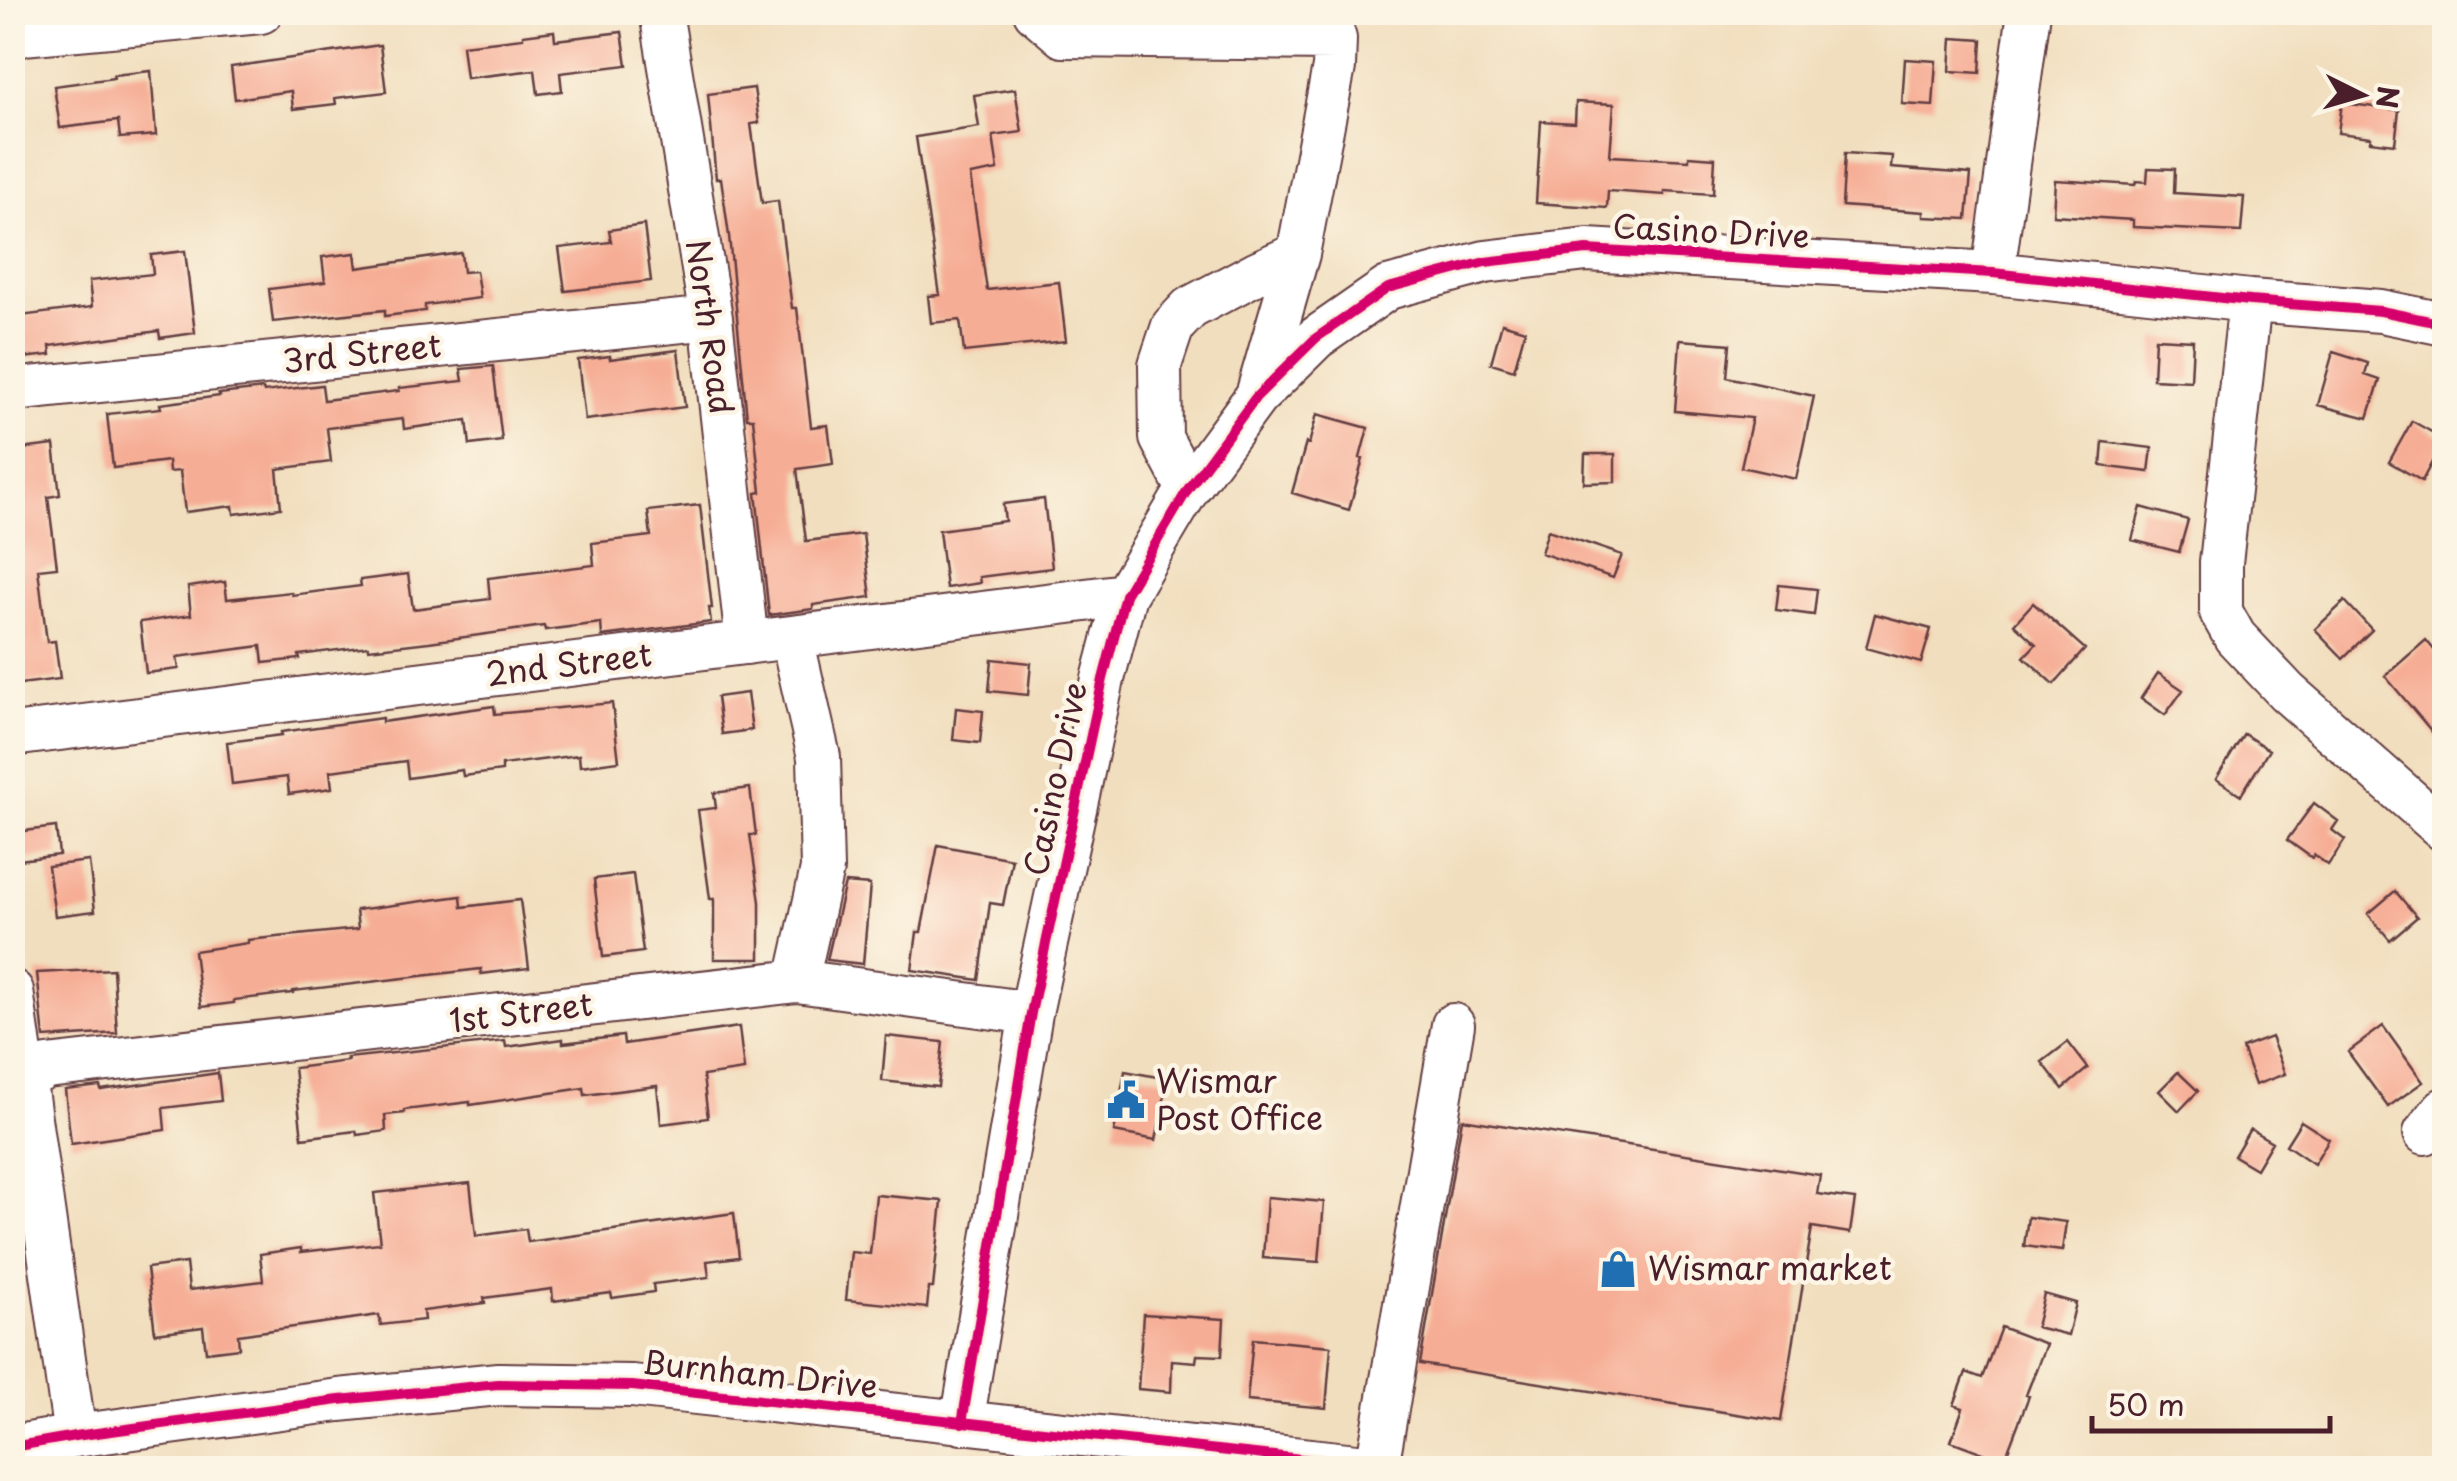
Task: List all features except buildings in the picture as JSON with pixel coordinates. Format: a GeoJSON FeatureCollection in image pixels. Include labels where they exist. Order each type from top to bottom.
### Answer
{"type":"FeatureCollection","features":[{"type":"Feature","properties":{"kind":"street"},"geometry":{"type":"LineString","coordinates":[[12,36],[261,12]]}},
{"type":"Feature","properties":{"kind":"street","name":"North Road"},"geometry":{"type":"LineString","coordinates":[[660,12],[711,318],[748,643]]}},
{"type":"Feature","properties":{"kind":"street"},"geometry":{"type":"LineString","coordinates":[[1035,12],[1063,36],[1330,26],[1334,67],[1298,254],[1256,397]]}},
{"type":"Feature","properties":{"kind":"street"},"geometry":{"type":"LineString","coordinates":[[1993,273],[2029,17]]}},
{"type":"Feature","properties":{"kind":"street","name":"Casino Drive"},"geometry":{"type":"LineString","coordinates":[[962,1423],[1031,1012],[1103,678],[1126,595],[1188,488],[1256,397],[1316,338],[1388,288],[1485,262],[1586,250],[1993,273],[2381,311],[2444,324]]}},
{"type":"Feature","properties":{"kind":"street"},"geometry":{"type":"LineString","coordinates":[[1188,488],[1161,438],[1160,366],[1173,326],[1190,308],[1298,254]]}},
{"type":"Feature","properties":{"kind":"street"},"geometry":{"type":"LineString","coordinates":[[2250,301],[2221,562],[2221,612],[2236,637],[2287,692],[2444,830]]}},
{"type":"Feature","properties":{"kind":"street","name":"3rd Street"},"geometry":{"type":"LineString","coordinates":[[12,390],[711,318]]}},
{"type":"Feature","properties":{"kind":"street","name":"2nd Street"},"geometry":{"type":"LineString","coordinates":[[12,736],[1126,595]]}},
{"type":"Feature","properties":{"kind":"street"},"geometry":{"type":"LineString","coordinates":[[792,638],[820,757],[822,869],[797,980]]}},
{"type":"Feature","properties":{"kind":"street","name":"1st Street"},"geometry":{"type":"LineString","coordinates":[[19,1079],[47,1067],[797,980],[1031,1012]]}},
{"type":"Feature","properties":{"kind":"street"},"geometry":{"type":"LineString","coordinates":[[12,991],[19,1079],[34,1146],[75,1436]]}},
{"type":"Feature","properties":{"kind":"street"},"geometry":{"type":"LineString","coordinates":[[1380,1468],[1453,1025]]}},
{"type":"Feature","properties":{"kind":"street","name":"Burnham Drive"},"geometry":{"type":"LineString","coordinates":[[12,1447],[338,1400],[498,1384],[632,1386],[1380,1468]]}},
{"type":"Feature","properties":{"kind":"cycle path"},"geometry":{"type":"LineString","coordinates":[[962,1423],[1031,1013],[1103,679],[1125,595],[1188,489],[1256,397],[1316,338],[1388,288],[1485,262],[1587,250],[1993,273],[2381,311],[2444,324]]}},
{"type":"Feature","properties":{"kind":"cycle path"},"geometry":{"type":"LineString","coordinates":[[12,1447],[339,1400],[498,1384],[632,1386],[1384,1468]]}},
{"type":"Feature","properties":{"kind":"place","name":"Wismar Post Office"},"geometry":{"type":"Point","coordinates":[1126,1100]}},
{"type":"Feature","properties":{"kind":"place","name":"Wismar market"},"geometry":{"type":"Point","coordinates":[1618,1269]}}]}
